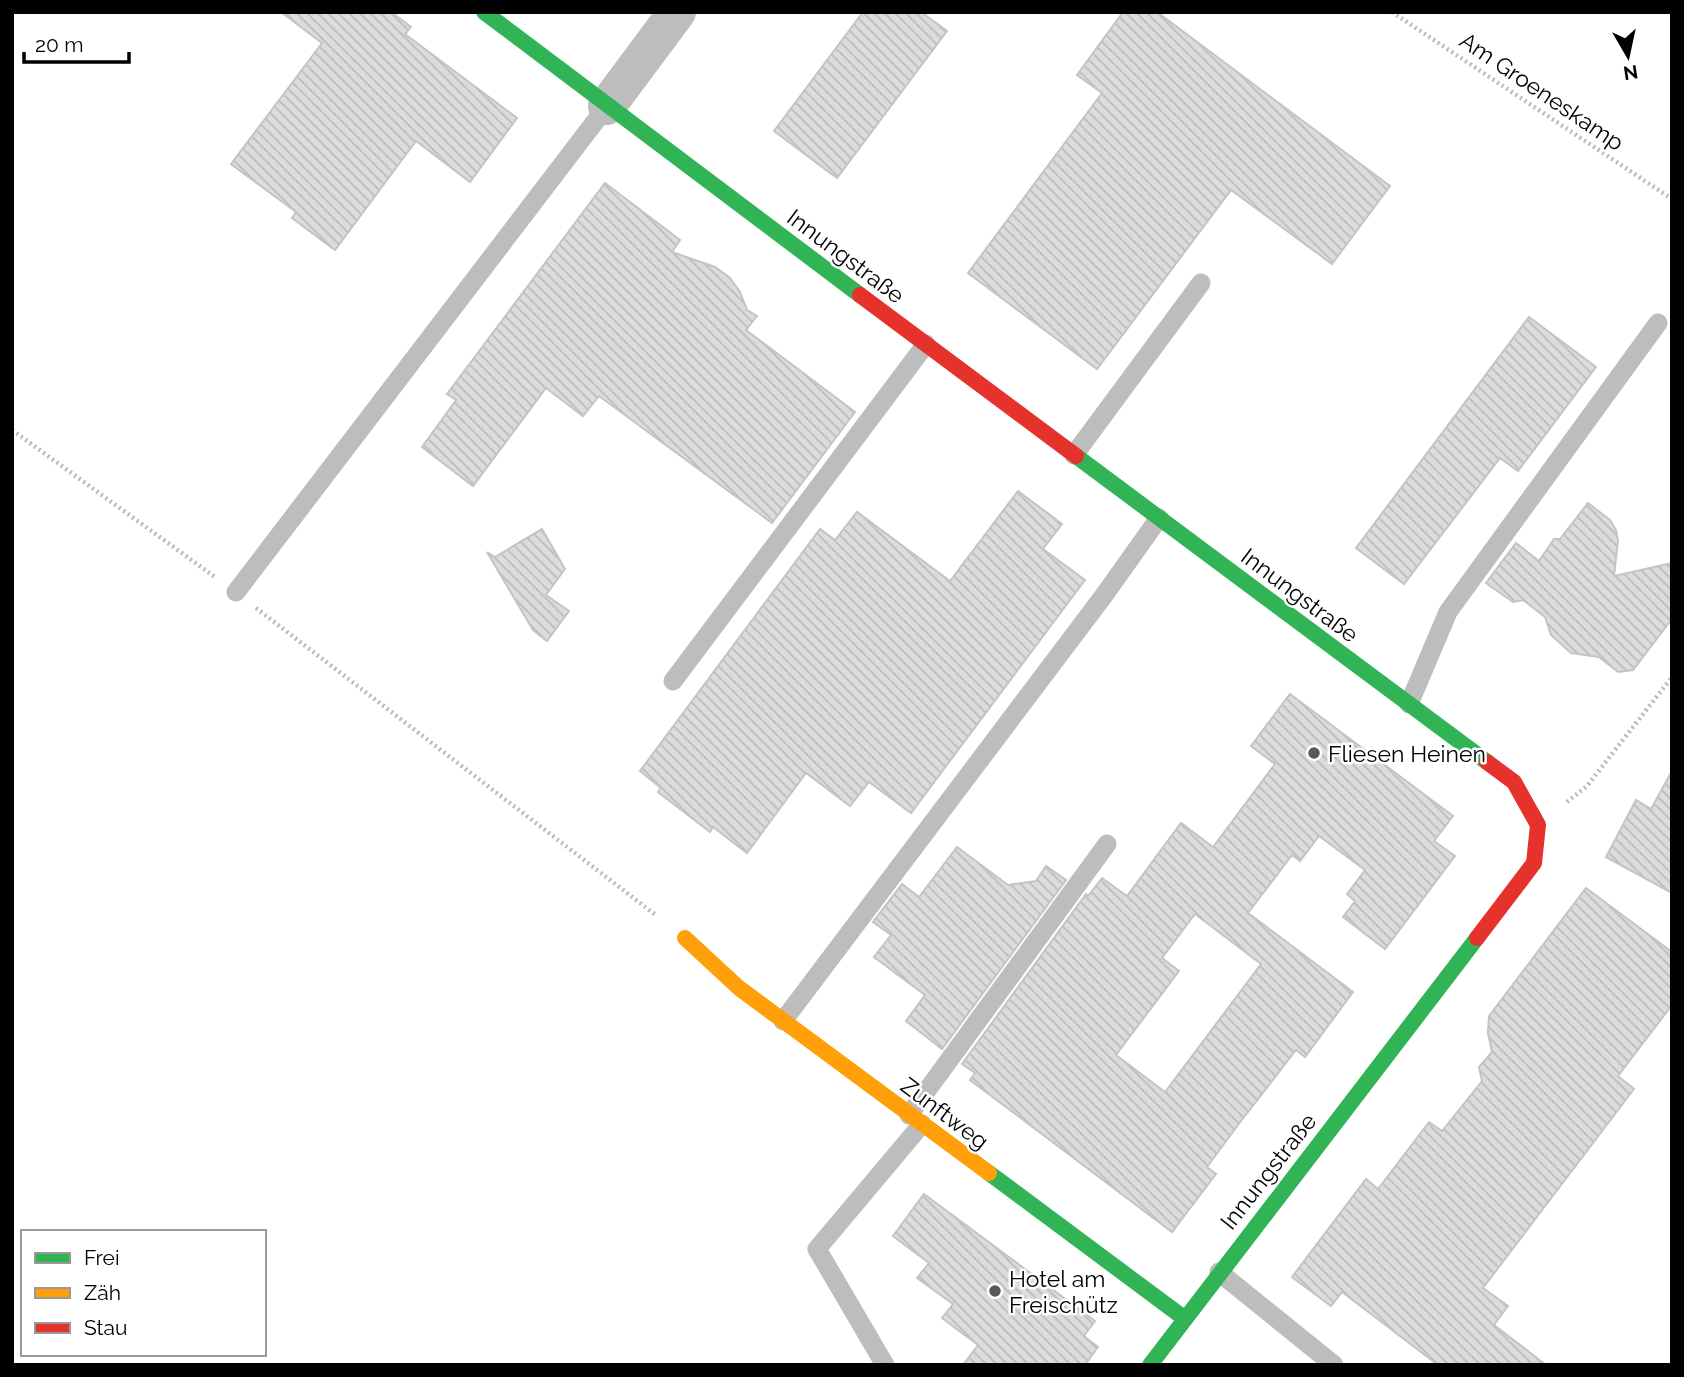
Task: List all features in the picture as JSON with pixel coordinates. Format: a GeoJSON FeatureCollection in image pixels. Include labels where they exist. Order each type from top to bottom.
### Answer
{"type":"FeatureCollection","features":[{"type":"Feature","properties":{"kind":"street","name":"Innungstraße"},"geometry":{"type":"LineString","coordinates":[[484,12],[1514,782],[1538,825],[1534,863],[1150,1365]]}},
{"type":"Feature","properties":{"kind":"street"},"geometry":{"type":"LineString","coordinates":[[607,106],[677,12]]}},
{"type":"Feature","properties":{"kind":"street","name":"Zunftweg"},"geometry":{"type":"LineString","coordinates":[[685,938],[739,988],[1184,1318]]}},
{"type":"Feature","properties":{"kind":"lane"},"geometry":{"type":"LineString","coordinates":[[236,592],[607,106]]}},
{"type":"Feature","properties":{"kind":"lane"},"geometry":{"type":"LineString","coordinates":[[1074,455],[1201,283]]}},
{"type":"Feature","properties":{"kind":"lane"},"geometry":{"type":"LineString","coordinates":[[1409,704],[1448,612],[1658,323]]}},
{"type":"Feature","properties":{"kind":"lane"},"geometry":{"type":"LineString","coordinates":[[673,681],[926,344]]}},
{"type":"Feature","properties":{"kind":"lane"},"geometry":{"type":"LineString","coordinates":[[783,1021],[1105,594],[1159,518]]}},
{"type":"Feature","properties":{"kind":"lane"},"geometry":{"type":"LineString","coordinates":[[885,1365],[817,1249],[916,1119],[1107,844]]}},
{"type":"Feature","properties":{"kind":"lane"},"geometry":{"type":"LineString","coordinates":[[1219,1272],[1334,1365]]}},
{"type":"Feature","properties":{"kind":"path","name":"Am Groeneskamp"},"geometry":{"type":"LineString","coordinates":[[1392,12],[1672,198]]}},
{"type":"Feature","properties":{"kind":"path"},"geometry":{"type":"LineString","coordinates":[[12,429],[236,592],[685,938]]}},
{"type":"Feature","properties":{"kind":"path"},"geometry":{"type":"LineString","coordinates":[[1538,825],[1587,786],[1672,677]]}},
{"type":"Feature","properties":{"kind":"building"},"geometry":{"type":"Polygon","coordinates":[[[281,12],[391,12],[411,27],[405,34],[517,118],[470,182],[416,141],[335,250],[292,218],[296,212],[231,164],[322,43],[281,12]]]}},
{"type":"Feature","properties":{"kind":"building"},"geometry":{"type":"Polygon","coordinates":[[[863,12],[921,12],[947,31],[837,178],[774,131],[863,12]]]}},
{"type":"Feature","properties":{"kind":"building"},"geometry":{"type":"Polygon","coordinates":[[[1123,12],[1157,12],[1390,186],[1332,264],[1231,190],[1097,369],[968,273],[1102,93],[1077,75],[1123,12]]]}},
{"type":"Feature","properties":{"kind":"building"},"geometry":{"type":"Polygon","coordinates":[[[605,183],[680,240],[672,252],[715,267],[730,278],[740,292],[747,310],[757,316],[746,330],[855,412],[772,523],[599,396],[583,416],[546,388],[473,486],[422,447],[456,400],[447,394],[605,183]]]}},
{"type":"Feature","properties":{"kind":"building"},"geometry":{"type":"Polygon","coordinates":[[[1529,317],[1596,367],[1518,471],[1500,458],[1404,584],[1356,548],[1529,317]]]}},
{"type":"Feature","properties":{"kind":"building"},"geometry":{"type":"Polygon","coordinates":[[[1018,491],[1062,524],[1043,549],[1085,580],[911,813],[869,782],[850,806],[806,773],[747,853],[713,827],[710,832],[658,792],[661,788],[640,771],[820,529],[835,540],[857,512],[950,581],[1018,491]]]}},
{"type":"Feature","properties":{"kind":"building"},"geometry":{"type":"Polygon","coordinates":[[[1588,503],[1610,520],[1616,530],[1618,541],[1614,576],[1672,563],[1672,619],[1633,670],[1618,672],[1599,657],[1571,653],[1551,635],[1545,617],[1523,600],[1513,602],[1486,583],[1516,543],[1539,561],[1554,539],[1560,539],[1588,503]]]}},
{"type":"Feature","properties":{"kind":"building"},"geometry":{"type":"Polygon","coordinates":[[[542,529],[565,569],[546,595],[569,611],[547,641],[533,630],[487,552],[495,557],[542,529]]]}},
{"type":"Feature","properties":{"kind":"building"},"geometry":{"type":"Polygon","coordinates":[[[1290,694],[1453,816],[1434,841],[1455,856],[1385,949],[1343,917],[1355,901],[1347,894],[1365,870],[1319,836],[1300,861],[1292,855],[1248,913],[1353,992],[1305,1057],[1296,1050],[1238,1125],[1207,1167],[1216,1174],[1172,1232],[970,1080],[975,1073],[962,1064],[1086,894],[1088,896],[1102,878],[1127,896],[1181,823],[1213,847],[1275,764],[1251,746],[1290,694]],[[1195,914],[1162,958],[1179,971],[1116,1055],[1165,1092],[1261,964],[1195,914]]]}},
{"type":"Feature","properties":{"kind":"building"},"geometry":{"type":"Polygon","coordinates":[[[1672,771],[1672,893],[1606,857],[1636,800],[1651,809],[1672,771]]]}},
{"type":"Feature","properties":{"kind":"building"},"geometry":{"type":"Polygon","coordinates":[[[957,847],[1008,885],[1036,881],[1046,866],[1066,880],[942,1049],[906,1021],[925,995],[874,957],[891,935],[873,922],[902,884],[919,897],[957,847]]]}},
{"type":"Feature","properties":{"kind":"building"},"geometry":{"type":"Polygon","coordinates":[[[1586,888],[1672,952],[1672,1005],[1618,1076],[1634,1089],[1483,1288],[1508,1306],[1494,1325],[1546,1365],[1438,1365],[1342,1292],[1331,1306],[1292,1277],[1366,1179],[1378,1189],[1429,1122],[1442,1131],[1482,1081],[1479,1067],[1492,1052],[1488,1033],[1489,1016],[1586,888]]]}},
{"type":"Feature","properties":{"kind":"building","name":"Hotel am Freischütz"},"geometry":{"type":"Polygon","coordinates":[[[924,1194],[1095,1321],[1084,1336],[1098,1347],[1085,1365],[963,1365],[978,1345],[942,1318],[953,1304],[917,1278],[929,1263],[893,1236],[924,1194]]]}},
{"type":"Feature","properties":{"kind":"traffic: fast"},"geometry":{"type":"LineString","coordinates":[[484,12],[860,295]]}},
{"type":"Feature","properties":{"kind":"traffic: fast"},"geometry":{"type":"LineString","coordinates":[[1076,456],[1487,762]]}},
{"type":"Feature","properties":{"kind":"traffic: fast"},"geometry":{"type":"LineString","coordinates":[[1150,1365],[1477,938]]}},
{"type":"Feature","properties":{"kind":"traffic: fast"},"geometry":{"type":"LineString","coordinates":[[989,1173],[1184,1318]]}},
{"type":"Feature","properties":{"kind":"traffic: slow"},"geometry":{"type":"LineString","coordinates":[[685,938],[739,988],[989,1173]]}},
{"type":"Feature","properties":{"kind":"traffic: jam"},"geometry":{"type":"LineString","coordinates":[[860,295],[1076,456]]}},
{"type":"Feature","properties":{"kind":"traffic: jam"},"geometry":{"type":"LineString","coordinates":[[1477,938],[1534,863],[1538,825],[1514,782],[1487,762]]}},
{"type":"Feature","properties":{"kind":"place","name":"Fliesen Heinen"},"geometry":{"type":"Point","coordinates":[1314,753]}},
{"type":"Feature","properties":{"kind":"place","name":"Hotel am Freischütz"},"geometry":{"type":"Point","coordinates":[995,1291]}}]}
